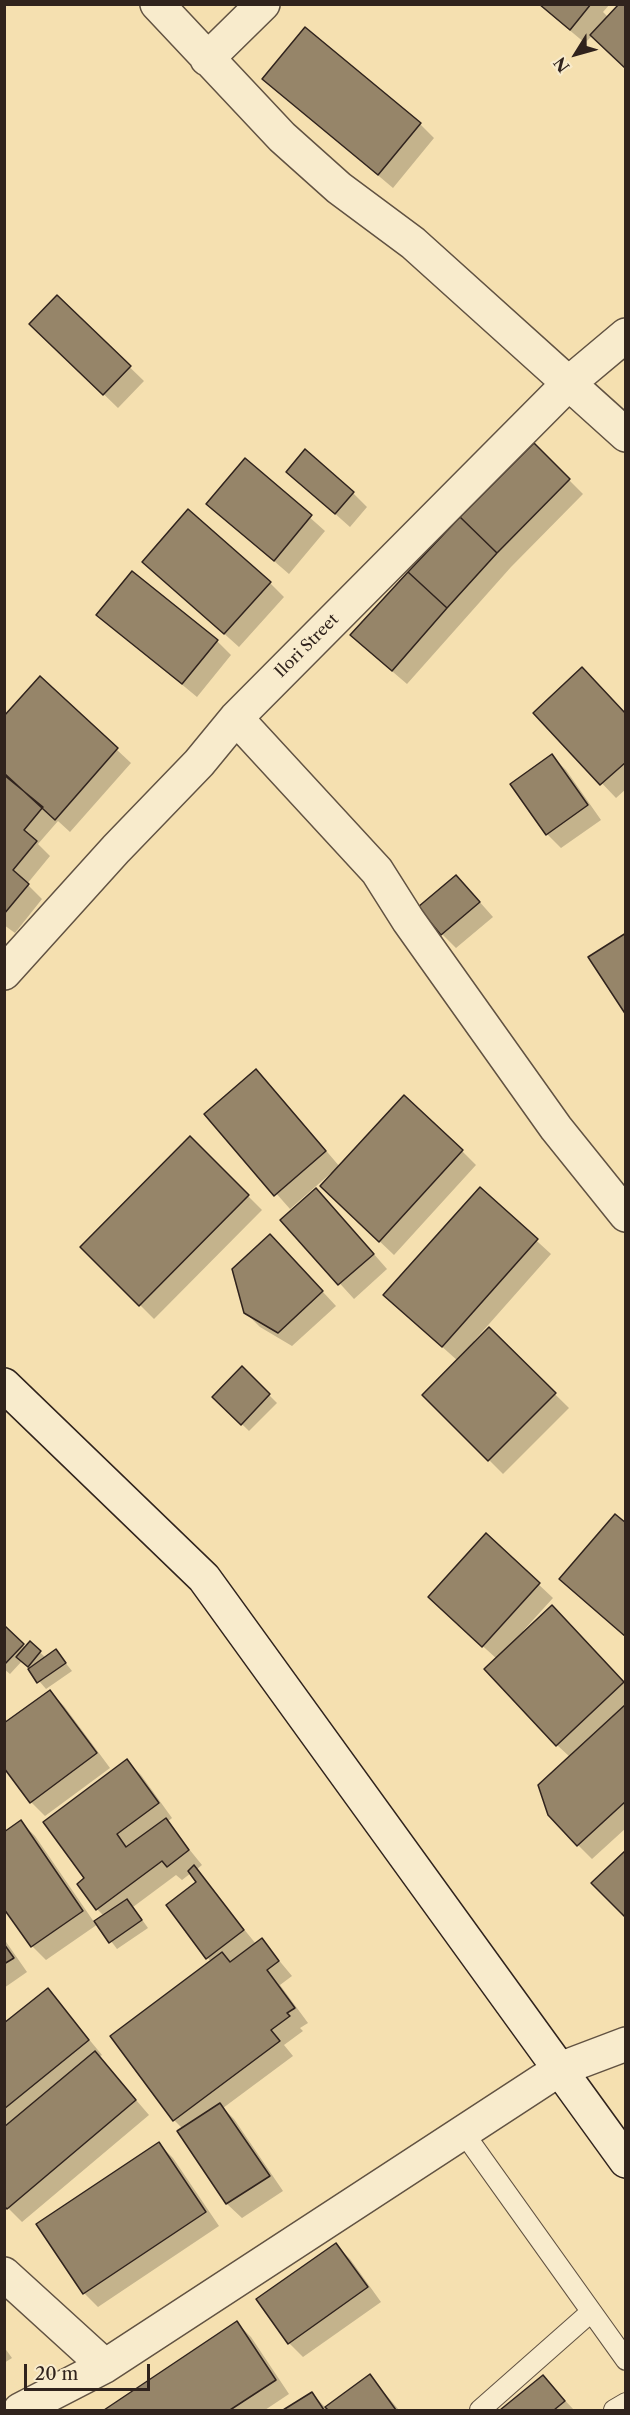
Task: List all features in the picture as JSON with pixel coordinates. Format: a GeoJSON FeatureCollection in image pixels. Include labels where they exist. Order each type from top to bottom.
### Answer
{"type":"FeatureCollection","features":[{"type":"Feature","properties":{"kind":"street"},"geometry":{"type":"LineString","coordinates":[[157,4],[282,137],[331,181],[413,243],[570,382],[626,435]]}},
{"type":"Feature","properties":{"kind":"street"},"geometry":{"type":"LineString","coordinates":[[207,58],[263,4]]}},
{"type":"Feature","properties":{"kind":"street","name":"Ilori Street"},"geometry":{"type":"LineString","coordinates":[[4,973],[116,849],[199,763],[236,718],[570,382],[626,335]]}},
{"type":"Feature","properties":{"kind":"street"},"geometry":{"type":"LineString","coordinates":[[236,718],[377,871],[408,920],[556,1128],[626,1215]]}},
{"type":"Feature","properties":{"kind":"street"},"geometry":{"type":"LineString","coordinates":[[4,1385],[204,1578],[626,2161]]}},
{"type":"Feature","properties":{"kind":"street"},"geometry":{"type":"LineString","coordinates":[[27,2409],[105,2366],[560,2069],[626,2044]]}},
{"type":"Feature","properties":{"kind":"street"},"geometry":{"type":"LineString","coordinates":[[4,2274],[105,2366]]}},
{"type":"Feature","properties":{"kind":"lane"},"geometry":{"type":"LineString","coordinates":[[463,2132],[626,2360]]}},
{"type":"Feature","properties":{"kind":"lane"},"geometry":{"type":"LineString","coordinates":[[480,2410],[591,2312]]}},
{"type":"Feature","properties":{"kind":"lane"},"geometry":{"type":"LineString","coordinates":[[614,2410],[626,2403]]}},
{"type":"Feature","properties":{"kind":"building"},"geometry":{"type":"Polygon","coordinates":[[[539,4],[591,4],[570,30],[539,4]]]}},
{"type":"Feature","properties":{"kind":"building"},"geometry":{"type":"Polygon","coordinates":[[[619,4],[626,4],[626,69],[590,35],[619,4]]]}},
{"type":"Feature","properties":{"kind":"building"},"geometry":{"type":"Polygon","coordinates":[[[305,27],[421,123],[378,175],[262,79],[305,27]]]}},
{"type":"Feature","properties":{"kind":"building"},"geometry":{"type":"Polygon","coordinates":[[[57,295],[131,366],[103,395],[29,324],[57,295]]]}},
{"type":"Feature","properties":{"kind":"building"},"geometry":{"type":"Polygon","coordinates":[[[534,443],[570,479],[497,553],[460,517],[534,443]]]}},
{"type":"Feature","properties":{"kind":"building"},"geometry":{"type":"Polygon","coordinates":[[[305,449],[354,492],[335,514],[286,472],[305,449]]]}},
{"type":"Feature","properties":{"kind":"building"},"geometry":{"type":"Polygon","coordinates":[[[245,458],[312,515],[274,561],[206,504],[245,458]]]}},
{"type":"Feature","properties":{"kind":"building"},"geometry":{"type":"Polygon","coordinates":[[[188,509],[271,582],[224,634],[142,562],[188,509]]]}},
{"type":"Feature","properties":{"kind":"building"},"geometry":{"type":"Polygon","coordinates":[[[460,517],[497,553],[447,608],[408,572],[460,517]]]}},
{"type":"Feature","properties":{"kind":"building"},"geometry":{"type":"Polygon","coordinates":[[[132,571],[218,640],[182,684],[96,615],[132,571]]]}},
{"type":"Feature","properties":{"kind":"building"},"geometry":{"type":"Polygon","coordinates":[[[408,572],[447,608],[392,671],[350,635],[408,572]]]}},
{"type":"Feature","properties":{"kind":"building"},"geometry":{"type":"Polygon","coordinates":[[[582,667],[626,714],[626,762],[600,785],[533,713],[582,667]]]}},
{"type":"Feature","properties":{"kind":"building"},"geometry":{"type":"Polygon","coordinates":[[[40,676],[118,748],[55,820],[4,773],[4,716],[40,676]]]}},
{"type":"Feature","properties":{"kind":"building"},"geometry":{"type":"Polygon","coordinates":[[[552,754],[588,805],[546,835],[510,784],[552,754]]]}},
{"type":"Feature","properties":{"kind":"building"},"geometry":{"type":"Polygon","coordinates":[[[4,775],[43,807],[24,830],[37,841],[13,870],[29,884],[4,914],[4,775]]]}},
{"type":"Feature","properties":{"kind":"building"},"geometry":{"type":"Polygon","coordinates":[[[456,875],[480,902],[441,935],[418,907],[456,875]]]}},
{"type":"Feature","properties":{"kind":"building"},"geometry":{"type":"Polygon","coordinates":[[[626,933],[626,1015],[588,957],[626,933]]]}},
{"type":"Feature","properties":{"kind":"building"},"geometry":{"type":"Polygon","coordinates":[[[256,1069],[326,1151],[274,1196],[204,1114],[256,1069]]]}},
{"type":"Feature","properties":{"kind":"building"},"geometry":{"type":"Polygon","coordinates":[[[404,1095],[463,1150],[379,1242],[320,1186],[404,1095]]]}},
{"type":"Feature","properties":{"kind":"building"},"geometry":{"type":"Polygon","coordinates":[[[190,1136],[249,1195],[139,1306],[80,1247],[190,1136]]]}},
{"type":"Feature","properties":{"kind":"building"},"geometry":{"type":"Polygon","coordinates":[[[480,1187],[538,1239],[442,1347],[383,1295],[480,1187]]]}},
{"type":"Feature","properties":{"kind":"building"},"geometry":{"type":"Polygon","coordinates":[[[316,1188],[374,1254],[338,1285],[280,1220],[316,1188]]]}},
{"type":"Feature","properties":{"kind":"building"},"geometry":{"type":"Polygon","coordinates":[[[270,1234],[323,1291],[278,1333],[244,1313],[232,1269],[270,1234]]]}},
{"type":"Feature","properties":{"kind":"building"},"geometry":{"type":"Polygon","coordinates":[[[489,1327],[556,1393],[488,1461],[422,1395],[489,1327]]]}},
{"type":"Feature","properties":{"kind":"building"},"geometry":{"type":"Polygon","coordinates":[[[242,1366],[270,1394],[241,1425],[212,1397],[242,1366]]]}},
{"type":"Feature","properties":{"kind":"building"},"geometry":{"type":"Polygon","coordinates":[[[615,1514],[626,1523],[626,1637],[559,1579],[615,1514]]]}},
{"type":"Feature","properties":{"kind":"building"},"geometry":{"type":"Polygon","coordinates":[[[486,1533],[540,1583],[482,1647],[428,1597],[486,1533]]]}},
{"type":"Feature","properties":{"kind":"building"},"geometry":{"type":"Polygon","coordinates":[[[552,1605],[624,1682],[556,1746],[484,1669],[552,1605]]]}},
{"type":"Feature","properties":{"kind":"building"},"geometry":{"type":"Polygon","coordinates":[[[4,1627],[24,1644],[4,1665],[4,1627]]]}},
{"type":"Feature","properties":{"kind":"building"},"geometry":{"type":"Polygon","coordinates":[[[30,1641],[41,1651],[28,1667],[16,1657],[30,1641]]]}},
{"type":"Feature","properties":{"kind":"building"},"geometry":{"type":"Polygon","coordinates":[[[56,1649],[66,1663],[37,1683],[28,1669],[56,1649]]]}},
{"type":"Feature","properties":{"kind":"building"},"geometry":{"type":"Polygon","coordinates":[[[50,1690],[97,1753],[30,1803],[4,1768],[4,1723],[50,1690]]]}},
{"type":"Feature","properties":{"kind":"building"},"geometry":{"type":"Polygon","coordinates":[[[626,1704],[626,1801],[577,1846],[548,1815],[538,1785],[626,1704]]]}},
{"type":"Feature","properties":{"kind":"building"},"geometry":{"type":"Polygon","coordinates":[[[127,1759],[159,1803],[117,1834],[126,1847],[166,1818],[189,1850],[167,1867],[162,1861],[96,1910],[77,1884],[84,1878],[43,1822],[127,1759]]]}},
{"type":"Feature","properties":{"kind":"building"},"geometry":{"type":"Polygon","coordinates":[[[21,1820],[83,1911],[31,1947],[4,1909],[4,1832],[21,1820]]]}},
{"type":"Feature","properties":{"kind":"building"},"geometry":{"type":"Polygon","coordinates":[[[626,1850],[626,1918],[591,1883],[626,1850]]]}},
{"type":"Feature","properties":{"kind":"building"},"geometry":{"type":"Polygon","coordinates":[[[194,1865],[244,1930],[206,1959],[166,1905],[196,1882],[188,1871],[194,1865]]]}},
{"type":"Feature","properties":{"kind":"building"},"geometry":{"type":"Polygon","coordinates":[[[127,1899],[142,1920],[109,1943],[94,1921],[127,1899]]]}},
{"type":"Feature","properties":{"kind":"building"},"geometry":{"type":"Polygon","coordinates":[[[262,1938],[279,1961],[267,1970],[295,2008],[287,2013],[290,2016],[271,2030],[280,2041],[173,2121],[110,2036],[222,1952],[230,1962],[262,1938]]]}},
{"type":"Feature","properties":{"kind":"building"},"geometry":{"type":"Polygon","coordinates":[[[4,1944],[14,1958],[4,1964],[4,1944]]]}},
{"type":"Feature","properties":{"kind":"building"},"geometry":{"type":"Polygon","coordinates":[[[48,1988],[89,2040],[4,2109],[4,2023],[48,1988]]]}},
{"type":"Feature","properties":{"kind":"building"},"geometry":{"type":"Polygon","coordinates":[[[95,2051],[136,2100],[7,2209],[4,2206],[4,2127],[95,2051]]]}},
{"type":"Feature","properties":{"kind":"building"},"geometry":{"type":"Polygon","coordinates":[[[220,2103],[270,2176],[226,2204],[177,2131],[220,2103]]]}},
{"type":"Feature","properties":{"kind":"building"},"geometry":{"type":"Polygon","coordinates":[[[159,2142],[206,2212],[83,2294],[36,2224],[159,2142]]]}},
{"type":"Feature","properties":{"kind":"building"},"geometry":{"type":"Polygon","coordinates":[[[336,2243],[368,2287],[288,2344],[256,2299],[336,2243]]]}},
{"type":"Feature","properties":{"kind":"building"},"geometry":{"type":"Polygon","coordinates":[[[237,2321],[276,2380],[230,2410],[104,2410],[237,2321]]]}},
{"type":"Feature","properties":{"kind":"building"},"geometry":{"type":"Polygon","coordinates":[[[370,2374],[396,2410],[328,2410],[325,2407],[370,2374]]]}},
{"type":"Feature","properties":{"kind":"building"},"geometry":{"type":"Polygon","coordinates":[[[543,2375],[565,2401],[554,2410],[500,2410],[543,2375]]]}},
{"type":"Feature","properties":{"kind":"building"},"geometry":{"type":"Polygon","coordinates":[[[312,2392],[324,2410],[283,2410],[312,2392]]]}}]}
